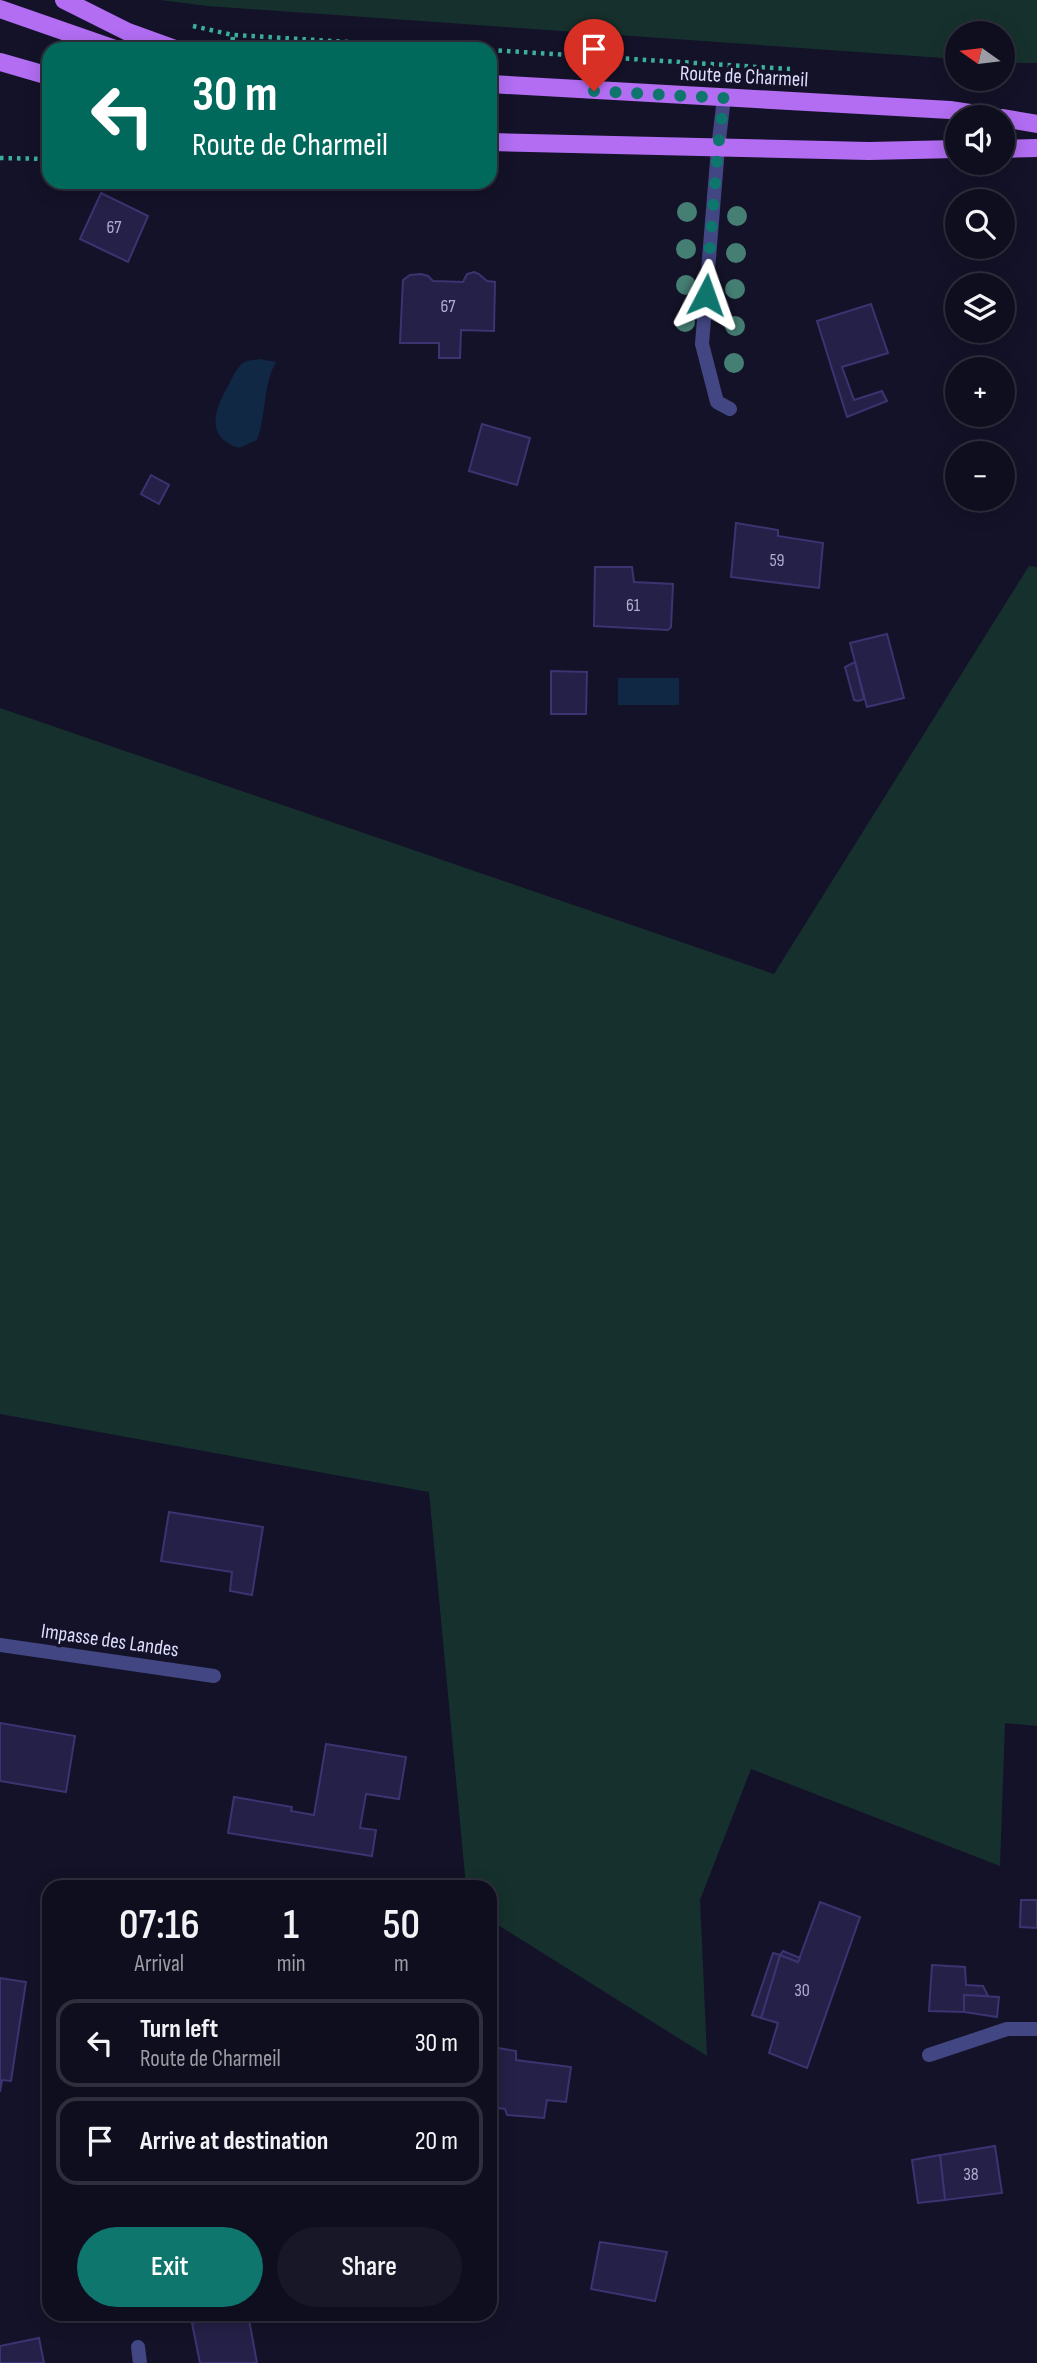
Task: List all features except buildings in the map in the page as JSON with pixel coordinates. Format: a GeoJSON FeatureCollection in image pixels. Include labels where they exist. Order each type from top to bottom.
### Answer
{"type":"FeatureCollection","features":[{"type":"Feature","properties":{"kind":"main road"},"geometry":{"type":"LineString","coordinates":[[64,0],[128,32],[156,42]]}},
{"type":"Feature","properties":{"kind":"main road"},"geometry":{"type":"LineString","coordinates":[[0,9],[95,42]]}},
{"type":"Feature","properties":{"kind":"main road"},"geometry":{"type":"LineString","coordinates":[[0,62],[42,74]]}},
{"type":"Feature","properties":{"kind":"main road","name":"Route de Charmeil"},"geometry":{"type":"LineString","coordinates":[[497,85],[945,110]]}},
{"type":"Feature","properties":{"kind":"main road"},"geometry":{"type":"LineString","coordinates":[[1015,120],[1037,124]]}},
{"type":"Feature","properties":{"kind":"main road"},"geometry":{"type":"LineString","coordinates":[[497,142],[869,151],[945,149]]}},
{"type":"Feature","properties":{"kind":"main road"},"geometry":{"type":"LineString","coordinates":[[1015,149],[1037,148]]}},
{"type":"Feature","properties":{"kind":"street"},"geometry":{"type":"LineString","coordinates":[[724,98],[702,344],[717,402],[730,409]]}},
{"type":"Feature","properties":{"kind":"street","name":"Impasse des Landes"},"geometry":{"type":"LineString","coordinates":[[0,1645],[214,1676]]}},
{"type":"Feature","properties":{"kind":"street"},"geometry":{"type":"LineString","coordinates":[[929,2055],[1007,2029],[1037,2029]]}},
{"type":"Feature","properties":{"kind":"street"},"geometry":{"type":"LineString","coordinates":[[138,2347],[140,2363]]}},
{"type":"Feature","properties":{"kind":"path"},"geometry":{"type":"LineString","coordinates":[[193,26],[233,34],[358,42]]}},
{"type":"Feature","properties":{"kind":"path"},"geometry":{"type":"LineString","coordinates":[[232,42],[233,34]]}},
{"type":"Feature","properties":{"kind":"path"},"geometry":{"type":"LineString","coordinates":[[497,50],[790,69]]}},
{"type":"Feature","properties":{"kind":"path"},"geometry":{"type":"LineString","coordinates":[[0,158],[42,159]]}},
{"type":"Feature","properties":{"kind":"green space"},"geometry":{"type":"Polygon","coordinates":[[[160,0],[1037,0],[1037,63],[1015,63],[1015,21],[945,21],[945,58],[208,6],[160,0]]]}},
{"type":"Feature","properties":{"kind":"green space"},"geometry":{"type":"Polygon","coordinates":[[[1029,566],[1037,567],[1037,1726],[1005,1723],[1000,1866],[751,1769],[700,1900],[707,2056],[497,1924],[497,1880],[465,1880],[429,1492],[0,1414],[0,708],[774,974],[1029,566]]]}},
{"type":"Feature","properties":{"kind":"water"},"geometry":{"type":"Polygon","coordinates":[[[259,359],[276,362],[269,381],[257,440],[239,448],[221,437],[217,430],[216,414],[238,368],[245,362],[259,359]]]}},
{"type":"Feature","properties":{"kind":"water"},"geometry":{"type":"Polygon","coordinates":[[[618,678],[679,678],[679,705],[618,705],[618,678]]]}},
{"type":"Feature","properties":{"kind":"route"},"geometry":{"type":"LineString","coordinates":[[594,91],[724,98],[706,295]]}}]}
